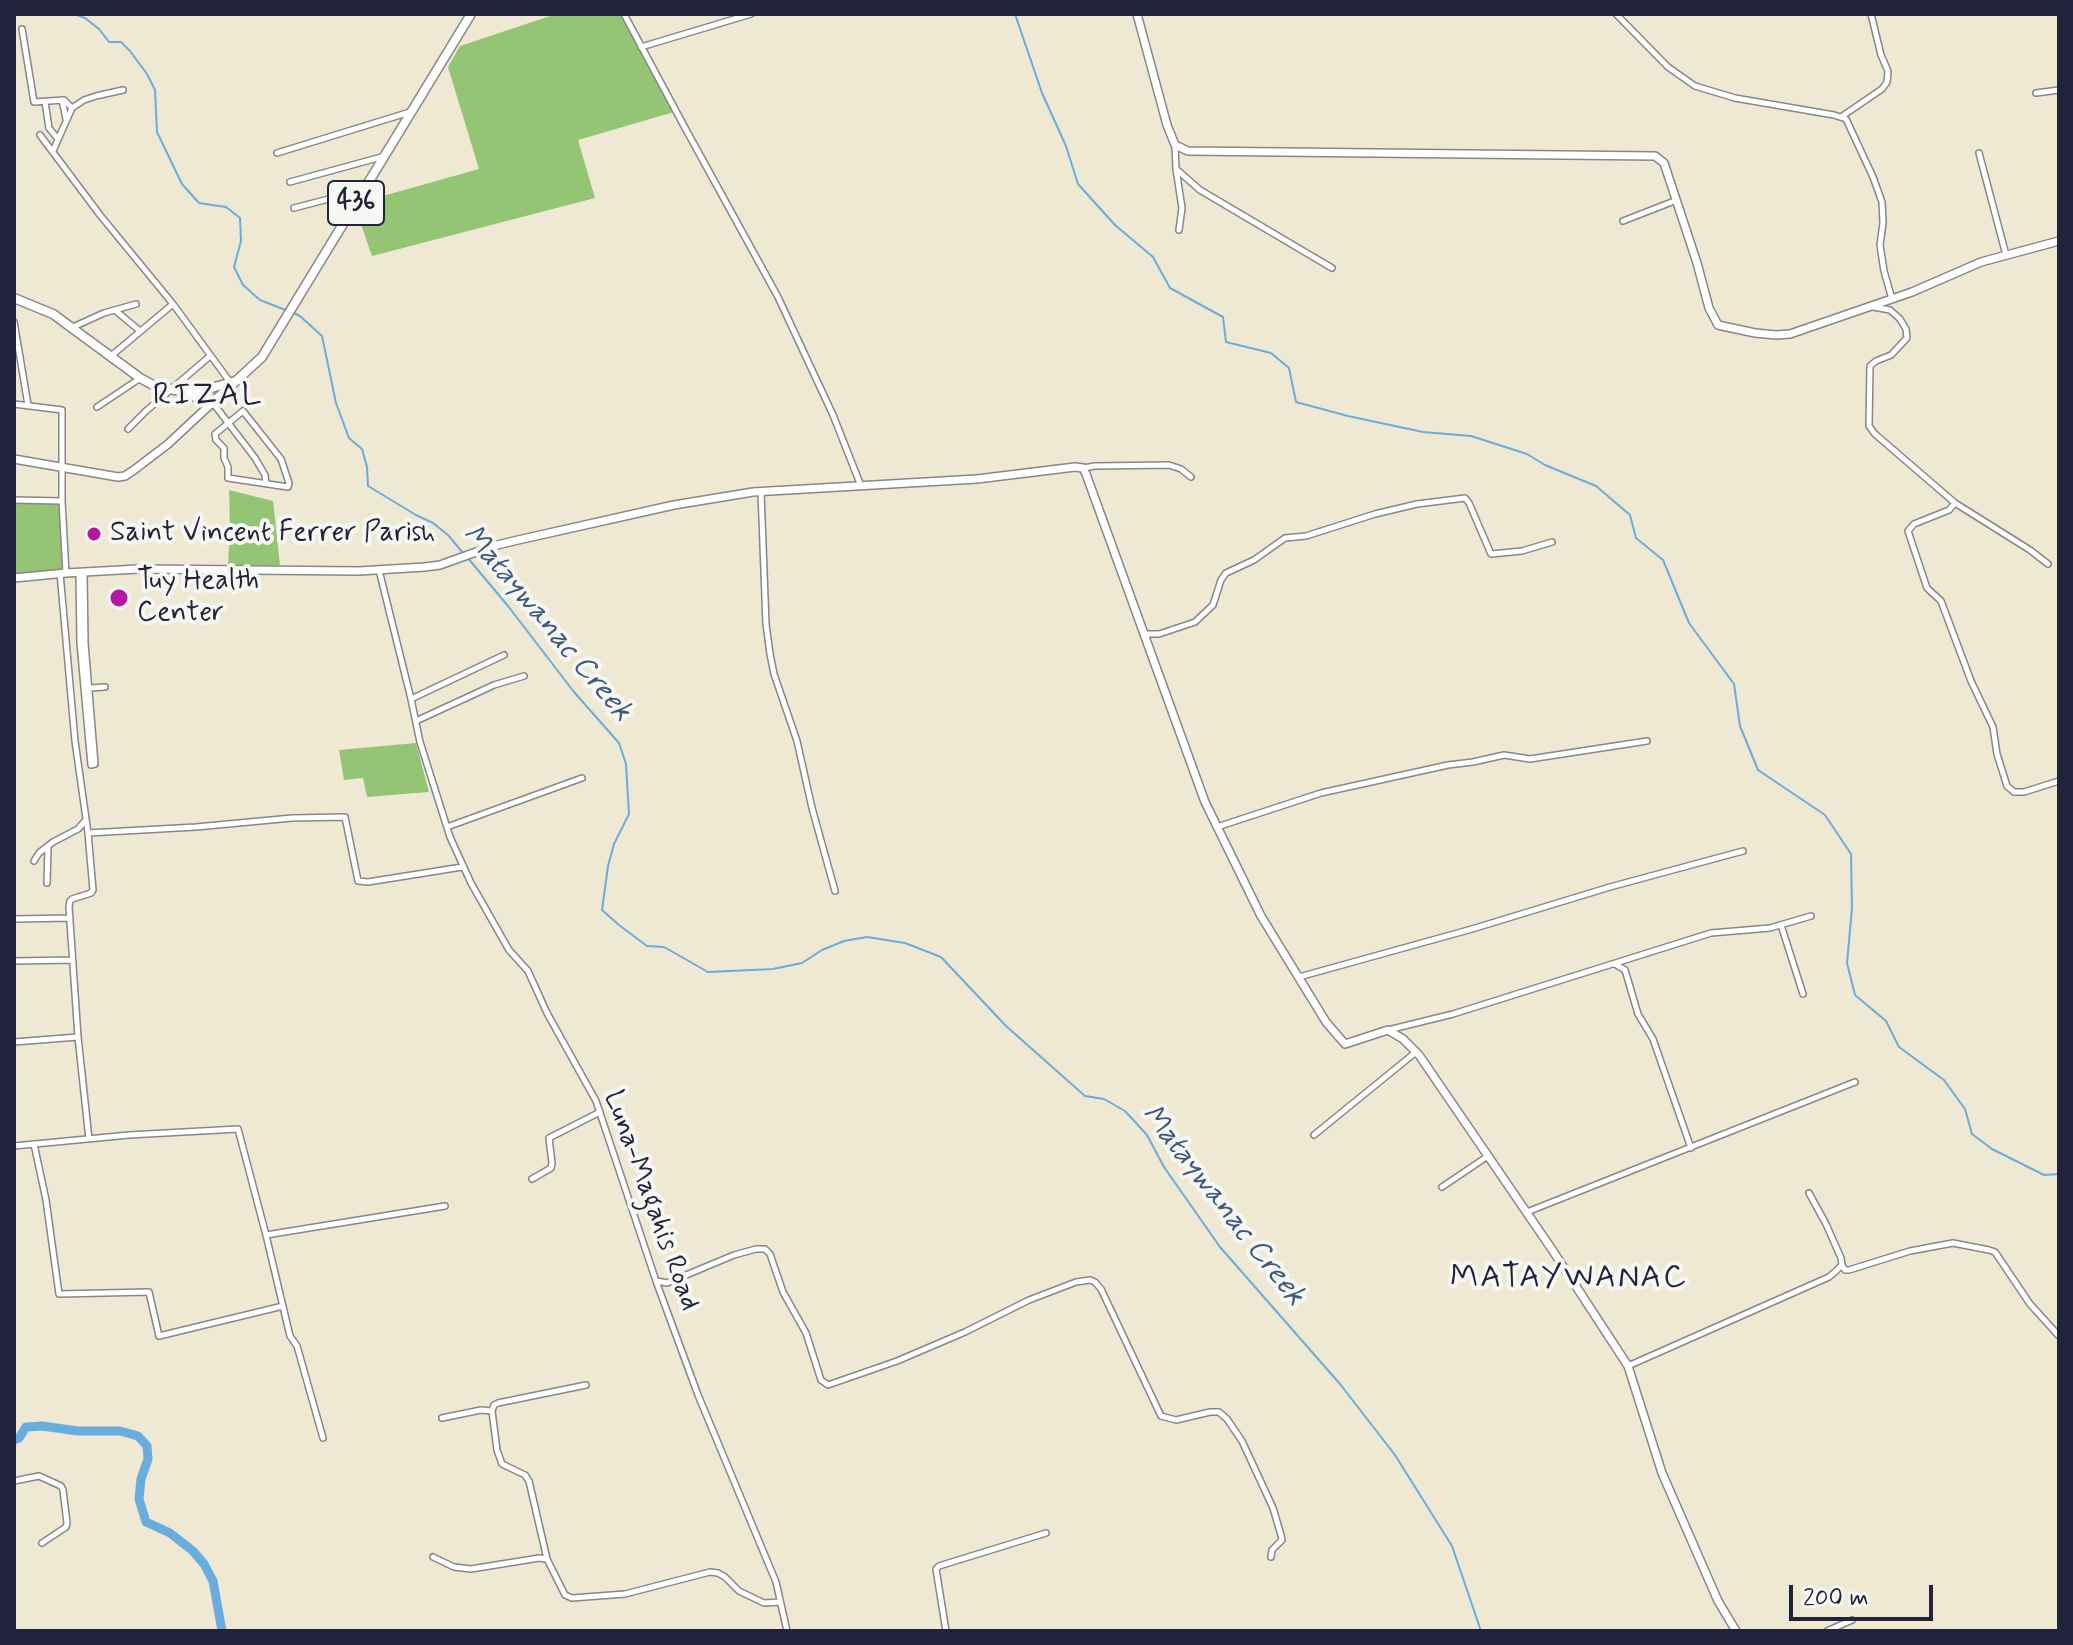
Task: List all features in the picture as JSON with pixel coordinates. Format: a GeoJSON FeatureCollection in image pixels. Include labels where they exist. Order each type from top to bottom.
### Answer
{"type":"FeatureCollection","features":[{"type":"Feature","properties":{"kind":"main road","name":"436"},"geometry":{"type":"LineString","coordinates":[[213,403],[262,357],[471,14]]}},
{"type":"Feature","properties":{"kind":"main road"},"geometry":{"type":"LineString","coordinates":[[14,298],[53,314],[155,386],[206,404],[213,403],[215,393],[206,389],[175,391]]}},
{"type":"Feature","properties":{"kind":"main road","name":"436"},"geometry":{"type":"LineString","coordinates":[[201,400],[200,394],[206,389],[234,381]]}},
{"type":"Feature","properties":{"kind":"street"},"geometry":{"type":"LineString","coordinates":[[624,14],[778,297],[833,415],[861,486]]}},
{"type":"Feature","properties":{"kind":"street"},"geometry":{"type":"LineString","coordinates":[[641,47],[751,14]]}},
{"type":"Feature","properties":{"kind":"street"},"geometry":{"type":"LineString","coordinates":[[1137,14],[1175,145],[1182,208],[1179,230]]}},
{"type":"Feature","properties":{"kind":"street"},"geometry":{"type":"LineString","coordinates":[[1616,14],[1668,67],[1695,86],[1735,98],[1846,119],[1882,202],[1880,245],[1892,299]]}},
{"type":"Feature","properties":{"kind":"street"},"geometry":{"type":"LineString","coordinates":[[1840,117],[1882,89],[1887,82],[1888,71],[1871,14]]}},
{"type":"Feature","properties":{"kind":"street"},"geometry":{"type":"LineString","coordinates":[[22,29],[34,102],[64,100],[72,108]]}},
{"type":"Feature","properties":{"kind":"street"},"geometry":{"type":"LineString","coordinates":[[53,152],[72,108],[84,100],[123,90]]}},
{"type":"Feature","properties":{"kind":"street"},"geometry":{"type":"LineString","coordinates":[[2036,93],[2059,90]]}},
{"type":"Feature","properties":{"kind":"street"},"geometry":{"type":"LineString","coordinates":[[62,100],[66,121]]}},
{"type":"Feature","properties":{"kind":"street"},"geometry":{"type":"LineString","coordinates":[[45,102],[49,128],[58,139]]}},
{"type":"Feature","properties":{"kind":"street"},"geometry":{"type":"LineString","coordinates":[[277,153],[412,111]]}},
{"type":"Feature","properties":{"kind":"street"},"geometry":{"type":"LineString","coordinates":[[40,135],[210,356],[234,381]]}},
{"type":"Feature","properties":{"kind":"street"},"geometry":{"type":"LineString","coordinates":[[1175,145],[1188,151],[1655,156],[1664,163],[1709,308],[1718,325],[1755,333],[1790,334],[1912,292],[1981,262],[2059,241]]}},
{"type":"Feature","properties":{"kind":"street"},"geometry":{"type":"LineString","coordinates":[[1979,153],[2006,255]]}},
{"type":"Feature","properties":{"kind":"street"},"geometry":{"type":"LineString","coordinates":[[290,182],[385,156]]}},
{"type":"Feature","properties":{"kind":"street"},"geometry":{"type":"LineString","coordinates":[[1176,169],[1200,190],[1332,268]]}},
{"type":"Feature","properties":{"kind":"street"},"geometry":{"type":"LineString","coordinates":[[294,208],[365,190]]}},
{"type":"Feature","properties":{"kind":"street"},"geometry":{"type":"LineString","coordinates":[[1623,221],[1677,200]]}},
{"type":"Feature","properties":{"kind":"street"},"geometry":{"type":"LineString","coordinates":[[73,327],[136,304]]}},
{"type":"Feature","properties":{"kind":"street"},"geometry":{"type":"LineString","coordinates":[[111,356],[173,304]]}},
{"type":"Feature","properties":{"kind":"street"},"geometry":{"type":"LineString","coordinates":[[1868,306],[1890,310],[1900,319],[1907,338],[1891,355],[1870,366],[1869,426],[1955,503],[2048,564]]}},
{"type":"Feature","properties":{"kind":"street"},"geometry":{"type":"LineString","coordinates":[[115,310],[140,331]]}},
{"type":"Feature","properties":{"kind":"street"},"geometry":{"type":"LineString","coordinates":[[14,322],[28,405]]}},
{"type":"Feature","properties":{"kind":"street"},"geometry":{"type":"LineString","coordinates":[[128,429],[175,391],[210,356]]}},
{"type":"Feature","properties":{"kind":"street"},"geometry":{"type":"LineString","coordinates":[[97,407],[140,378]]}},
{"type":"Feature","properties":{"kind":"street","name":"436"},"geometry":{"type":"LineString","coordinates":[[161,448],[196,414],[201,400]]}},
{"type":"Feature","properties":{"kind":"street"},"geometry":{"type":"LineString","coordinates":[[213,403],[255,458],[266,483]]}},
{"type":"Feature","properties":{"kind":"street","name":"436"},"geometry":{"type":"LineString","coordinates":[[14,459],[125,476],[144,464],[213,403]]}},
{"type":"Feature","properties":{"kind":"street"},"geometry":{"type":"LineString","coordinates":[[14,404],[62,410],[63,573],[75,741],[93,890],[70,901],[78,1037],[89,1139]]}},
{"type":"Feature","properties":{"kind":"street"},"geometry":{"type":"LineString","coordinates":[[243,411],[281,459],[289,483],[288,487],[266,483],[228,478],[224,448],[216,440],[215,434],[243,411]]}},
{"type":"Feature","properties":{"kind":"street"},"geometry":{"type":"LineString","coordinates":[[14,578],[82,572],[425,567],[481,550],[674,505],[761,492],[977,479],[1095,466],[1169,465],[1191,477]]}},
{"type":"Feature","properties":{"kind":"street"},"geometry":{"type":"LineString","coordinates":[[1083,468],[1205,802],[1261,916],[1326,1022],[1345,1044],[1453,1014],[1711,933],[1770,928],[1811,916]]}},
{"type":"Feature","properties":{"kind":"street"},"geometry":{"type":"LineString","coordinates":[[761,492],[770,654],[797,741],[835,891]]}},
{"type":"Feature","properties":{"kind":"street"},"geometry":{"type":"LineString","coordinates":[[1144,634],[1159,634],[1195,622],[1213,605],[1226,573],[1254,560],[1285,538],[1306,536],[1417,504],[1465,498],[1491,554],[1522,551],[1552,542]]}},
{"type":"Feature","properties":{"kind":"street"},"geometry":{"type":"LineString","coordinates":[[14,500],[62,501]]}},
{"type":"Feature","properties":{"kind":"street"},"geometry":{"type":"LineString","coordinates":[[1955,503],[1949,510],[1914,524],[1908,531],[1927,588],[1941,601],[1971,681],[1993,727],[2007,786],[2014,792],[2024,792],[2059,781]]}},
{"type":"Feature","properties":{"kind":"street","name":"Luna-Magahis Road"},"geometry":{"type":"LineString","coordinates":[[379,570],[420,742],[462,867],[509,950],[528,971],[547,1013],[596,1101],[698,1395],[776,1582],[787,1631]]}},
{"type":"Feature","properties":{"kind":"street"},"geometry":{"type":"LineString","coordinates":[[82,572],[80,643],[87,688],[95,764],[91,765],[87,688]]}},
{"type":"Feature","properties":{"kind":"street"},"geometry":{"type":"LineString","coordinates":[[411,699],[504,655]]}},
{"type":"Feature","properties":{"kind":"street"},"geometry":{"type":"LineString","coordinates":[[416,721],[494,685],[524,676]]}},
{"type":"Feature","properties":{"kind":"street"},"geometry":{"type":"LineString","coordinates":[[87,688],[105,687]]}},
{"type":"Feature","properties":{"kind":"street"},"geometry":{"type":"LineString","coordinates":[[1217,827],[1321,793],[1448,765],[1504,755],[1530,759],[1647,741]]}},
{"type":"Feature","properties":{"kind":"street"},"geometry":{"type":"LineString","coordinates":[[447,827],[582,778]]}},
{"type":"Feature","properties":{"kind":"street"},"geometry":{"type":"LineString","coordinates":[[88,833],[345,817],[358,881],[462,867]]}},
{"type":"Feature","properties":{"kind":"street"},"geometry":{"type":"LineString","coordinates":[[34,861],[48,846],[78,829],[86,820]]}},
{"type":"Feature","properties":{"kind":"street"},"geometry":{"type":"LineString","coordinates":[[47,883],[48,846]]}},
{"type":"Feature","properties":{"kind":"street"},"geometry":{"type":"LineString","coordinates":[[1299,977],[1743,851]]}},
{"type":"Feature","properties":{"kind":"street"},"geometry":{"type":"LineString","coordinates":[[14,919],[70,918]]}},
{"type":"Feature","properties":{"kind":"street"},"geometry":{"type":"LineString","coordinates":[[1781,925],[1803,994]]}},
{"type":"Feature","properties":{"kind":"street"},"geometry":{"type":"LineString","coordinates":[[14,961],[72,960]]}},
{"type":"Feature","properties":{"kind":"street"},"geometry":{"type":"LineString","coordinates":[[1614,964],[1625,970],[1638,1014],[1653,1039],[1691,1148]]}},
{"type":"Feature","properties":{"kind":"street"},"geometry":{"type":"LineString","coordinates":[[1388,1030],[1416,1052],[1628,1366],[1662,1473],[1718,1601],[1736,1631]]}},
{"type":"Feature","properties":{"kind":"street"},"geometry":{"type":"LineString","coordinates":[[14,1042],[78,1037]]}},
{"type":"Feature","properties":{"kind":"street"},"geometry":{"type":"LineString","coordinates":[[1314,1135],[1416,1052]]}},
{"type":"Feature","properties":{"kind":"street"},"geometry":{"type":"LineString","coordinates":[[1526,1212],[1855,1082]]}},
{"type":"Feature","properties":{"kind":"street"},"geometry":{"type":"LineString","coordinates":[[532,1179],[551,1168],[549,1138],[600,1112]]}},
{"type":"Feature","properties":{"kind":"street"},"geometry":{"type":"LineString","coordinates":[[14,1146],[238,1129],[290,1336],[297,1346],[323,1438]]}},
{"type":"Feature","properties":{"kind":"street"},"geometry":{"type":"LineString","coordinates":[[34,1144],[46,1200],[59,1294],[149,1292],[159,1336],[283,1306]]}},
{"type":"Feature","properties":{"kind":"street"},"geometry":{"type":"LineString","coordinates":[[1442,1187],[1488,1156]]}},
{"type":"Feature","properties":{"kind":"street"},"geometry":{"type":"LineString","coordinates":[[1809,1193],[1845,1270],[1910,1251],[1953,1243],[1989,1250],[1995,1252],[2030,1304],[2059,1336]]}},
{"type":"Feature","properties":{"kind":"street"},"geometry":{"type":"LineString","coordinates":[[266,1235],[445,1206]]}},
{"type":"Feature","properties":{"kind":"street"},"geometry":{"type":"LineString","coordinates":[[656,1281],[667,1283],[734,1255],[765,1249],[770,1254],[783,1292],[806,1333],[821,1380],[828,1385],[897,1361],[1076,1282],[1095,1282],[1161,1416],[1176,1420],[1219,1412],[1242,1441],[1273,1508],[1281,1535],[1282,1540],[1272,1550],[1271,1557]]}},
{"type":"Feature","properties":{"kind":"street"},"geometry":{"type":"LineString","coordinates":[[1628,1366],[1829,1277],[1842,1265]]}},
{"type":"Feature","properties":{"kind":"street"},"geometry":{"type":"LineString","coordinates":[[586,1385],[498,1403],[492,1411],[502,1464],[525,1475],[529,1481],[547,1559],[565,1595],[572,1598],[625,1594],[710,1572],[725,1577],[739,1591],[764,1603],[780,1602]]}},
{"type":"Feature","properties":{"kind":"street"},"geometry":{"type":"LineString","coordinates":[[442,1418],[481,1410],[492,1411]]}},
{"type":"Feature","properties":{"kind":"street"},"geometry":{"type":"LineString","coordinates":[[14,1481],[39,1476],[61,1486],[63,1490],[66,1527],[42,1543]]}},
{"type":"Feature","properties":{"kind":"street"},"geometry":{"type":"LineString","coordinates":[[946,1631],[936,1569],[939,1566],[1046,1533]]}},
{"type":"Feature","properties":{"kind":"street"},"geometry":{"type":"LineString","coordinates":[[433,1557],[454,1567],[471,1569],[547,1559]]}},
{"type":"Feature","properties":{"kind":"street"},"geometry":{"type":"LineString","coordinates":[[1827,1631],[1852,1620]]}},
{"type":"Feature","properties":{"kind":"green space"},"geometry":{"type":"Polygon","coordinates":[[[556,14],[624,14],[674,112],[578,140],[595,198],[372,256],[358,216],[365,201],[479,169],[448,67],[460,46],[556,14]]]}},
{"type":"Feature","properties":{"kind":"green space"},"geometry":{"type":"Polygon","coordinates":[[[229,490],[273,501],[280,565],[228,565],[229,490]]]}},
{"type":"Feature","properties":{"kind":"green space"},"geometry":{"type":"Polygon","coordinates":[[[14,504],[60,504],[63,570],[14,575],[14,504]]]}},
{"type":"Feature","properties":{"kind":"green space"},"geometry":{"type":"Polygon","coordinates":[[[416,743],[429,792],[367,797],[363,778],[344,780],[339,750],[416,743]]]}},
{"type":"Feature","properties":{"kind":"waterway","name":"Mataywanac Creek"},"geometry":{"type":"LineString","coordinates":[[74,14],[99,29],[109,42],[121,42],[147,74],[155,90],[157,132],[182,184],[199,203],[226,207],[240,218],[241,241],[234,267],[243,285],[260,300],[288,311]]}},
{"type":"Feature","properties":{"kind":"waterway"},"geometry":{"type":"LineString","coordinates":[[1015,14],[1078,184],[1115,225],[1153,257],[1170,288],[1223,317],[1226,342],[1271,353],[1289,368],[1296,402],[1423,432],[1471,436],[1527,454],[1545,465],[1596,486],[1630,515],[1636,538],[1663,560],[1689,623],[1734,684],[1740,726],[1758,770],[1825,815],[1851,854],[1852,908],[1847,963],[1855,995],[1886,1021],[1899,1047],[1944,1080],[1965,1109],[1972,1134],[1992,1149],[2044,1175],[2059,1174]]}},
{"type":"Feature","properties":{"kind":"waterway","name":"Mataywanac Creek"},"geometry":{"type":"LineString","coordinates":[[294,313],[322,336],[336,403],[349,438],[362,449],[368,486],[433,523],[463,553]]}},
{"type":"Feature","properties":{"kind":"waterway","name":"Mataywanac Creek"},"geometry":{"type":"LineString","coordinates":[[467,557],[574,692],[619,743],[626,764],[629,814],[614,844],[602,910],[647,946],[664,947],[708,972],[773,969],[802,963],[844,941],[867,937],[905,943],[941,957],[1006,1026],[1085,1096],[1104,1099],[1125,1111],[1147,1135],[1164,1167],[1220,1247],[1340,1384],[1395,1455],[1452,1546],[1481,1631]]}},
{"type":"Feature","properties":{"kind":"waterway"},"geometry":{"type":"LineString","coordinates":[[14,1440],[26,1427],[42,1426],[78,1431],[120,1431],[138,1436],[147,1446],[148,1459],[141,1479],[139,1499],[146,1522],[170,1533],[204,1564],[213,1581],[222,1631]]}},
{"type":"Feature","properties":{"kind":"place","name":"Saint Vincent Ferrer Parish"},"geometry":{"type":"Point","coordinates":[94,534]}},
{"type":"Feature","properties":{"kind":"place","name":"Tuy Health Center"},"geometry":{"type":"Point","coordinates":[119,598]}},
{"type":"Feature","properties":{"kind":"district","name":"RIZAL"},"geometry":{"type":"Point","coordinates":[208,397]}},
{"type":"Feature","properties":{"kind":"district","name":"MATAYWANAC"},"geometry":{"type":"Point","coordinates":[1569,1279]}}]}
